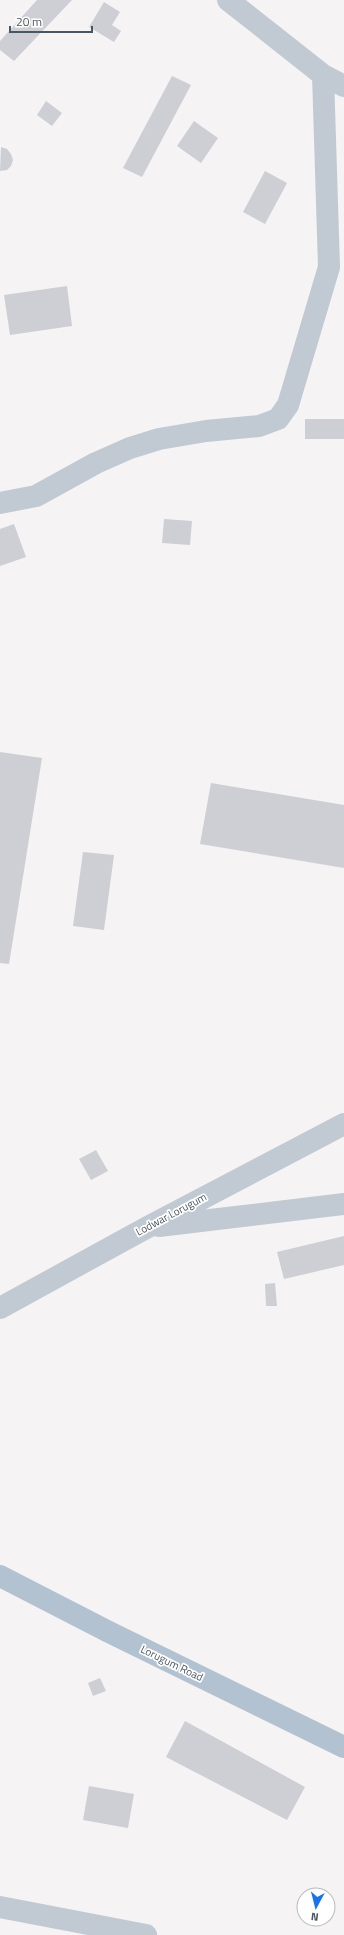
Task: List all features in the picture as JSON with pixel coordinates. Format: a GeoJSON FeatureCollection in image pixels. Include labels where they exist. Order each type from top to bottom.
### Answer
{"type":"FeatureCollection","features":[{"type":"Feature","properties":{"kind":"main road","name":"Lorugum Road"},"geometry":{"type":"LineString","coordinates":[[0,1576],[109,1632],[344,1747]]}},
{"type":"Feature","properties":{"kind":"street"},"geometry":{"type":"LineString","coordinates":[[228,0],[323,75],[344,86]]}},
{"type":"Feature","properties":{"kind":"street"},"geometry":{"type":"LineString","coordinates":[[0,503],[36,496],[96,463],[130,448],[159,438],[206,431],[259,426],[278,419],[288,405],[329,267],[323,75]]}},
{"type":"Feature","properties":{"kind":"street","name":"Lodwar Lorugum"},"geometry":{"type":"LineString","coordinates":[[0,1308],[146,1228],[344,1124]]}},
{"type":"Feature","properties":{"kind":"street"},"geometry":{"type":"LineString","coordinates":[[146,1228],[344,1204]]}},
{"type":"Feature","properties":{"kind":"street"},"geometry":{"type":"LineString","coordinates":[[0,1907],[146,1935]]}},
{"type":"Feature","properties":{"kind":"building"},"geometry":{"type":"Polygon","coordinates":[[[37,0],[72,0],[14,61],[0,50],[0,41],[37,0]]]}},
{"type":"Feature","properties":{"kind":"building"},"geometry":{"type":"Polygon","coordinates":[[[104,2],[120,12],[112,25],[121,31],[114,42],[89,27],[104,2]]]}},
{"type":"Feature","properties":{"kind":"building"},"geometry":{"type":"Polygon","coordinates":[[[172,76],[191,85],[142,177],[123,168],[172,76]]]}},
{"type":"Feature","properties":{"kind":"building"},"geometry":{"type":"Polygon","coordinates":[[[46,101],[62,113],[52,126],[37,115],[46,101]]]}},
{"type":"Feature","properties":{"kind":"building"},"geometry":{"type":"Polygon","coordinates":[[[194,121],[218,138],[201,163],[177,146],[194,121]]]}},
{"type":"Feature","properties":{"kind":"building"},"geometry":{"type":"Polygon","coordinates":[[[1,147],[7,149],[13,160],[11,166],[7,170],[0,171],[1,147]]]}},
{"type":"Feature","properties":{"kind":"building"},"geometry":{"type":"Polygon","coordinates":[[[265,171],[287,183],[265,224],[243,212],[265,171]]]}},
{"type":"Feature","properties":{"kind":"building"},"geometry":{"type":"Polygon","coordinates":[[[67,286],[72,326],[10,335],[4,295],[67,286]]]}},
{"type":"Feature","properties":{"kind":"building"},"geometry":{"type":"Polygon","coordinates":[[[305,419],[344,419],[344,439],[305,439],[305,419]]]}},
{"type":"Feature","properties":{"kind":"building"},"geometry":{"type":"Polygon","coordinates":[[[164,519],[192,521],[190,545],[162,543],[164,519]]]}},
{"type":"Feature","properties":{"kind":"building"},"geometry":{"type":"Polygon","coordinates":[[[14,524],[26,557],[0,566],[0,529],[14,524]]]}},
{"type":"Feature","properties":{"kind":"building"},"geometry":{"type":"Polygon","coordinates":[[[0,752],[42,758],[9,964],[0,963],[0,752]]]}},
{"type":"Feature","properties":{"kind":"building"},"geometry":{"type":"Polygon","coordinates":[[[211,783],[344,805],[344,868],[200,844],[211,783]]]}},
{"type":"Feature","properties":{"kind":"building"},"geometry":{"type":"Polygon","coordinates":[[[83,852],[114,855],[104,930],[73,926],[83,852]]]}},
{"type":"Feature","properties":{"kind":"building"},"geometry":{"type":"Polygon","coordinates":[[[96,1150],[108,1171],[91,1180],[79,1159],[96,1150]]]}},
{"type":"Feature","properties":{"kind":"building"},"geometry":{"type":"Polygon","coordinates":[[[344,1236],[344,1265],[284,1279],[277,1252],[344,1236]]]}},
{"type":"Feature","properties":{"kind":"building"},"geometry":{"type":"Polygon","coordinates":[[[275,1283],[277,1306],[266,1306],[265,1284],[275,1283]]]}},
{"type":"Feature","properties":{"kind":"building"},"geometry":{"type":"Polygon","coordinates":[[[100,1678],[106,1691],[93,1696],[88,1683],[100,1678]]]}},
{"type":"Feature","properties":{"kind":"building"},"geometry":{"type":"Polygon","coordinates":[[[185,1721],[305,1787],[287,1820],[166,1757],[185,1721]]]}},
{"type":"Feature","properties":{"kind":"building"},"geometry":{"type":"Polygon","coordinates":[[[89,1786],[134,1794],[128,1828],[83,1820],[89,1786]]]}}]}
